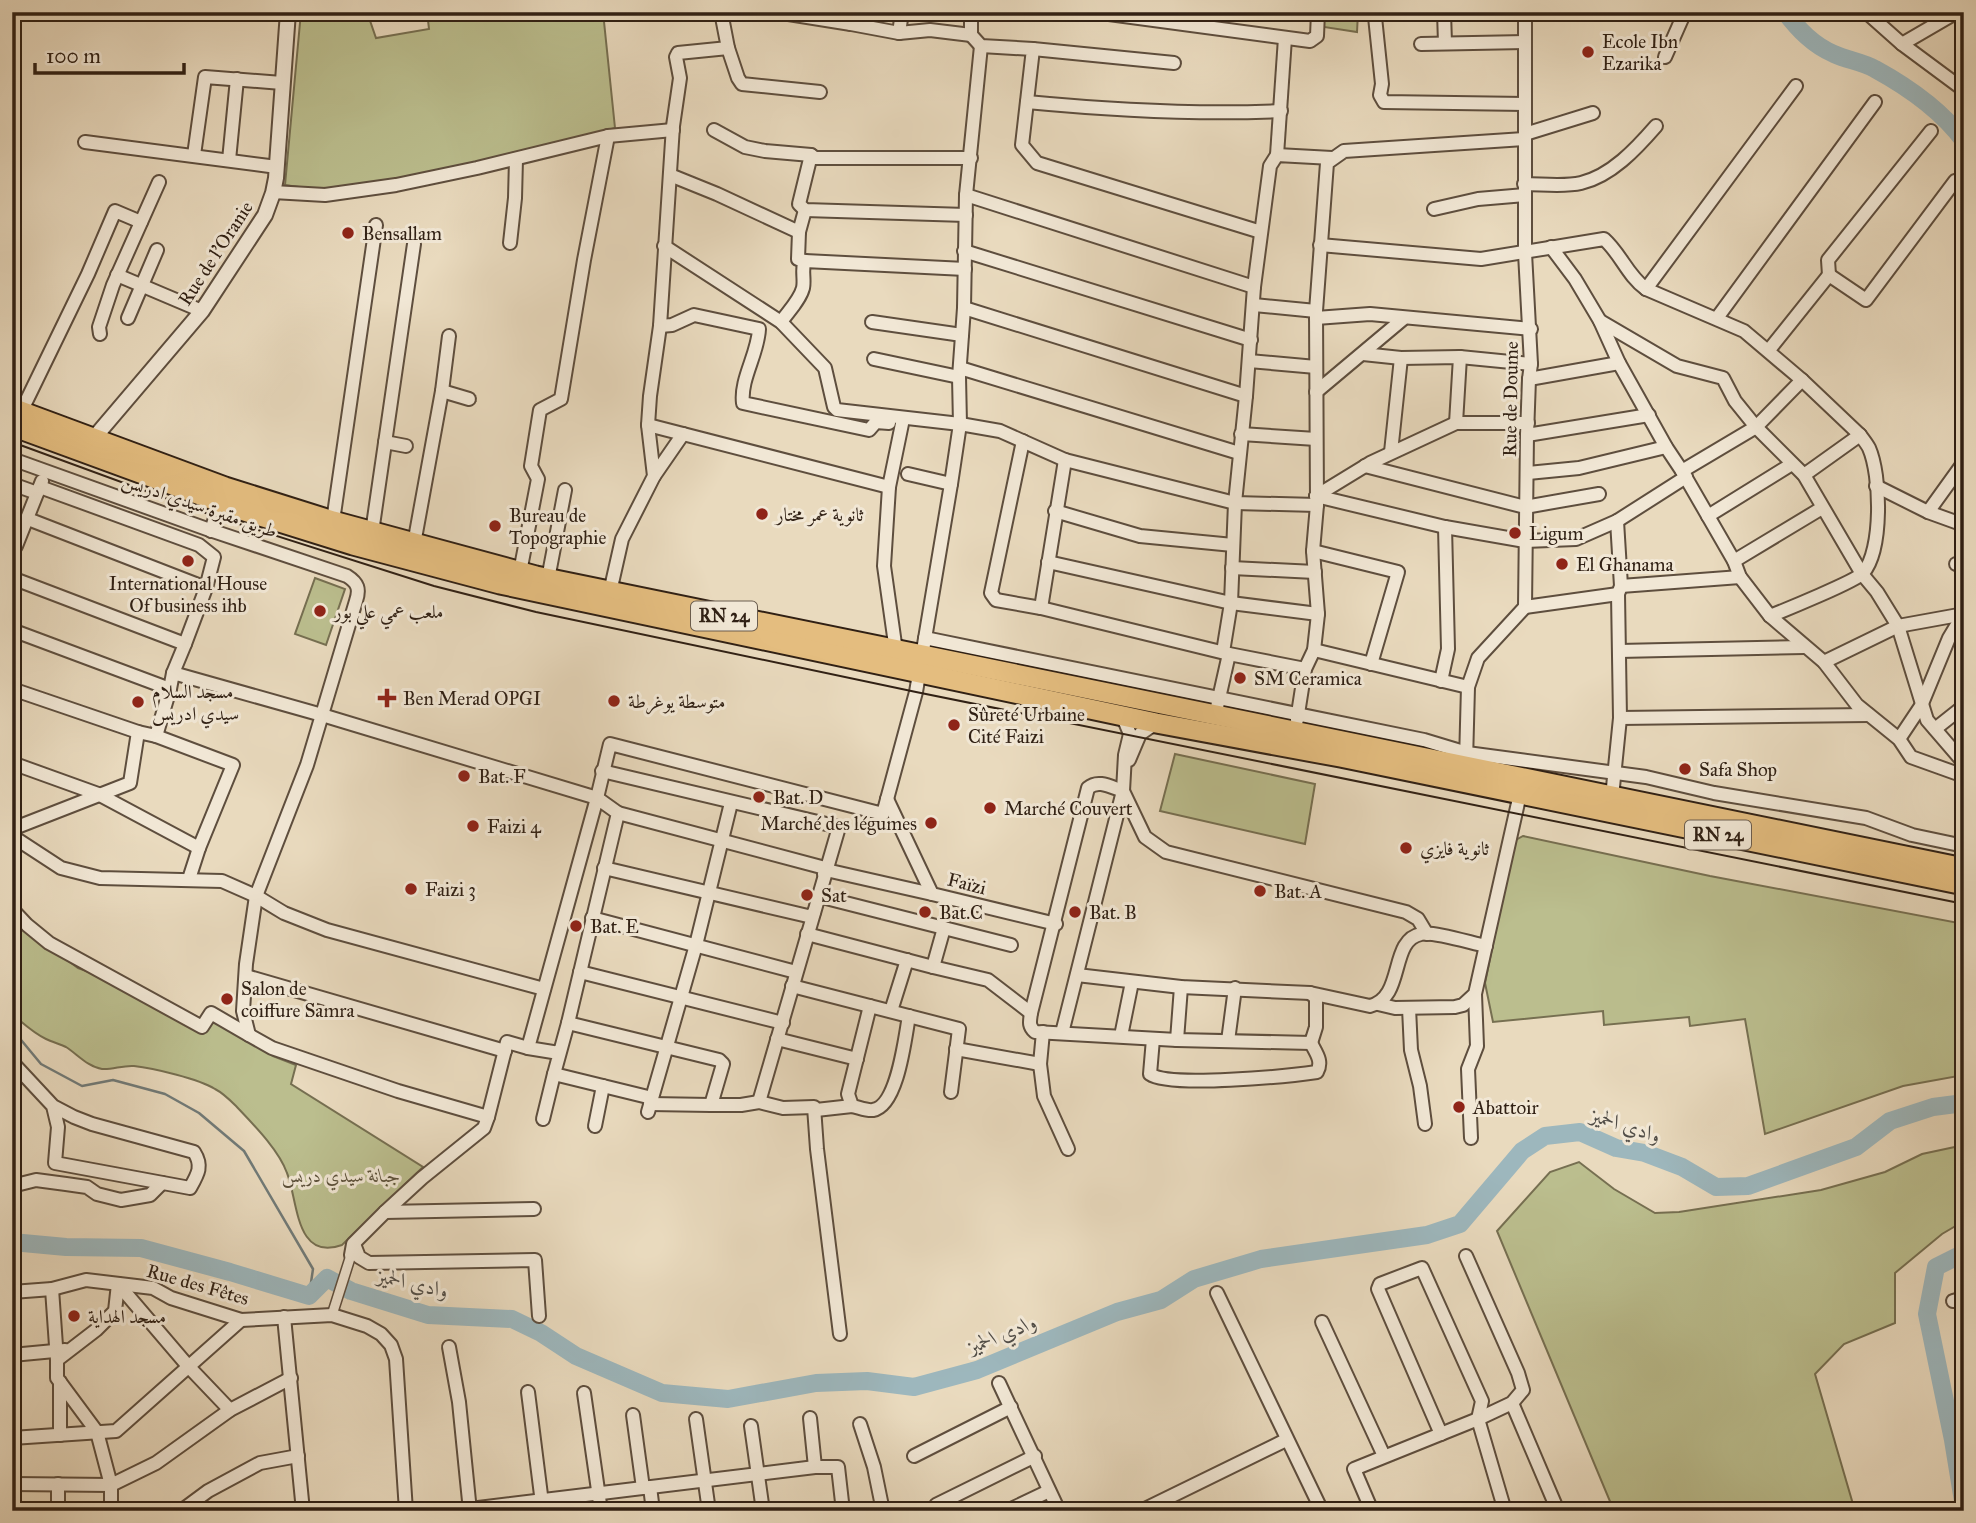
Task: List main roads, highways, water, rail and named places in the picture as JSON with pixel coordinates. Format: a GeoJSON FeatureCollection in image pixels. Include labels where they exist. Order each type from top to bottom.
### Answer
{"type":"FeatureCollection","features":[{"type":"Feature","properties":{"kind":"main road","name":"RN 24"},"geometry":{"type":"LineString","coordinates":[[15,415],[220,502],[371,541],[500,584],[582,603],[922,655],[1156,723],[1463,769],[1964,868]]}},
{"type":"Feature","properties":{"kind":"main road","name":"RN 24"},"geometry":{"type":"LineString","coordinates":[[88,445],[333,521],[371,541],[414,544],[548,579],[896,651],[1217,706],[1296,723],[1463,769],[1520,794],[1964,885]]}},
{"type":"Feature","properties":{"kind":"waterway","name":"وادي الحميز"},"geometry":{"type":"LineString","coordinates":[[1785,12],[1801,31],[1819,46],[1870,67],[1912,92],[1935,110],[1964,141]]}},
{"type":"Feature","properties":{"kind":"waterway"},"geometry":{"type":"LineString","coordinates":[[12,1029],[41,1064],[82,1086],[113,1080],[165,1094],[199,1113],[244,1151],[313,1269],[309,1296]]}},
{"type":"Feature","properties":{"kind":"waterway","name":"وادي الحميز"},"geometry":{"type":"LineString","coordinates":[[12,1242],[66,1247],[141,1248],[309,1296],[327,1278],[351,1291],[428,1315],[512,1319],[541,1333],[576,1356],[662,1393],[728,1399],[816,1383],[867,1381],[914,1387],[977,1370],[1117,1312],[1161,1300],[1194,1279],[1261,1259],[1427,1235],[1460,1224],[1522,1151],[1545,1136],[1580,1132],[1616,1148],[1645,1153],[1682,1167],[1716,1187],[1748,1186],[1856,1147],[1890,1121],[1933,1107],[1964,1103]]}},
{"type":"Feature","properties":{"kind":"waterway","name":"وادي الحميز"},"geometry":{"type":"LineString","coordinates":[[1964,1253],[1936,1267],[1927,1314],[1964,1507]]}},
{"type":"Feature","properties":{"kind":"tram line"},"geometry":{"type":"LineString","coordinates":[[12,442],[214,516],[434,586],[536,612],[916,692],[1964,904]]}},
{"type":"Feature","properties":{"kind":"place","name":"Ecole Ibn Ezarika"},"geometry":{"type":"Point","coordinates":[1588,52]}},
{"type":"Feature","properties":{"kind":"place","name":"Bensallam"},"geometry":{"type":"Point","coordinates":[348,233]}},
{"type":"Feature","properties":{"kind":"place","name":"ثانوية عمر مختار"},"geometry":{"type":"Point","coordinates":[762,514]}},
{"type":"Feature","properties":{"kind":"place","name":"Bureau de Topographie"},"geometry":{"type":"Point","coordinates":[495,526]}},
{"type":"Feature","properties":{"kind":"place","name":"Ligum"},"geometry":{"type":"Point","coordinates":[1515,533]}},
{"type":"Feature","properties":{"kind":"place","name":"International House Of business ihb"},"geometry":{"type":"Point","coordinates":[188,561]}},
{"type":"Feature","properties":{"kind":"place","name":"El Ghanama"},"geometry":{"type":"Point","coordinates":[1562,564]}},
{"type":"Feature","properties":{"kind":"place","name":"ملعب عمي علي بور"},"geometry":{"type":"Point","coordinates":[320,611]}},
{"type":"Feature","properties":{"kind":"place","name":"SM Ceramica"},"geometry":{"type":"Point","coordinates":[1240,678]}},
{"type":"Feature","properties":{"kind":"place","name":"Ben Merad OPGI"},"geometry":{"type":"Point","coordinates":[387,698]}},
{"type":"Feature","properties":{"kind":"place","name":"متوسطة يوغرطة"},"geometry":{"type":"Point","coordinates":[614,701]}},
{"type":"Feature","properties":{"kind":"place","name":"مسجد السلام سيدي ادريس"},"geometry":{"type":"Point","coordinates":[138,702]}},
{"type":"Feature","properties":{"kind":"place","name":"Sûreté Urbaine Cité Faizi"},"geometry":{"type":"Point","coordinates":[954,725]}},
{"type":"Feature","properties":{"kind":"place","name":"Safa Shop"},"geometry":{"type":"Point","coordinates":[1685,769]}},
{"type":"Feature","properties":{"kind":"place","name":"Bat. F"},"geometry":{"type":"Point","coordinates":[464,776]}},
{"type":"Feature","properties":{"kind":"place","name":"Bat. D"},"geometry":{"type":"Point","coordinates":[759,797]}},
{"type":"Feature","properties":{"kind":"place","name":"Marché Couvert"},"geometry":{"type":"Point","coordinates":[990,808]}},
{"type":"Feature","properties":{"kind":"place","name":"Marché des légumes"},"geometry":{"type":"Point","coordinates":[931,823]}},
{"type":"Feature","properties":{"kind":"place","name":"Faizi 4"},"geometry":{"type":"Point","coordinates":[473,826]}},
{"type":"Feature","properties":{"kind":"place","name":"ثانوية فايزي"},"geometry":{"type":"Point","coordinates":[1406,848]}},
{"type":"Feature","properties":{"kind":"place","name":"Faizi 3"},"geometry":{"type":"Point","coordinates":[411,889]}},
{"type":"Feature","properties":{"kind":"place","name":"Bat. A"},"geometry":{"type":"Point","coordinates":[1260,891]}},
{"type":"Feature","properties":{"kind":"place","name":"Sat"},"geometry":{"type":"Point","coordinates":[807,895]}},
{"type":"Feature","properties":{"kind":"place","name":"Bat.C"},"geometry":{"type":"Point","coordinates":[925,912]}},
{"type":"Feature","properties":{"kind":"place","name":"Bat. B"},"geometry":{"type":"Point","coordinates":[1075,912]}},
{"type":"Feature","properties":{"kind":"place","name":"Bat. E"},"geometry":{"type":"Point","coordinates":[576,926]}},
{"type":"Feature","properties":{"kind":"place","name":"Salon de coiffure Samra"},"geometry":{"type":"Point","coordinates":[227,999]}},
{"type":"Feature","properties":{"kind":"place","name":"Abattoir"},"geometry":{"type":"Point","coordinates":[1459,1107]}},
{"type":"Feature","properties":{"kind":"place","name":"مسجد الهداية"},"geometry":{"type":"Point","coordinates":[74,1316]}},
{"type":"Feature","properties":{"kind":"park label","name":"جبانة سيدي دريس"},"geometry":{"type":"Point","coordinates":[341,1175]}}]}
